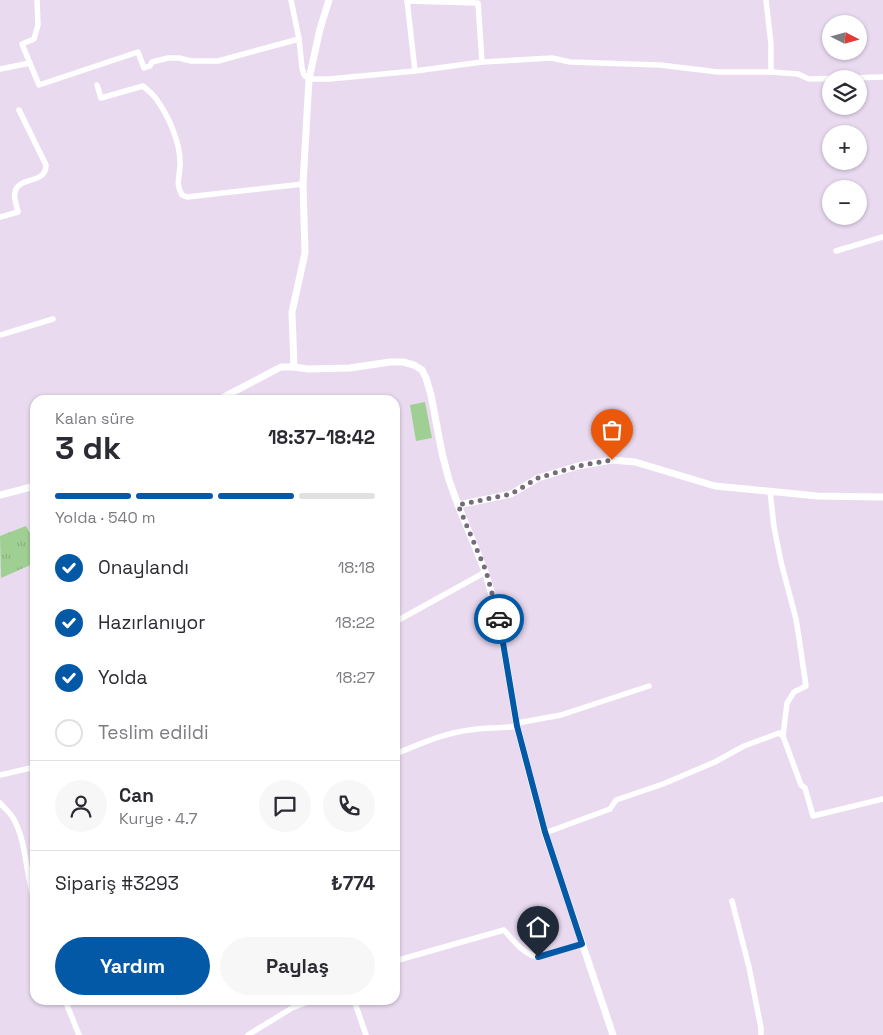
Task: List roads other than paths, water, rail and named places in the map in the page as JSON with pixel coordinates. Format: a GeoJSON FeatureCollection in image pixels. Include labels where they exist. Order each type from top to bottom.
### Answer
{"type":"FeatureCollection","features":[{"type":"Feature","properties":{"kind":"street"},"geometry":{"type":"LineString","coordinates":[[37,0],[38,25],[34,39],[22,44],[39,86],[138,52],[144,68],[150,66],[152,62],[168,58],[180,58],[190,61],[218,61],[299,39]]}},
{"type":"Feature","properties":{"kind":"street"},"geometry":{"type":"LineString","coordinates":[[290,0],[299,39],[302,68],[304,74],[309,79],[329,79],[414,71],[482,62],[552,58],[570,62],[660,66],[718,72],[798,74],[809,79],[883,78]]}},
{"type":"Feature","properties":{"kind":"street"},"geometry":{"type":"LineString","coordinates":[[294,367],[292,312],[305,253],[303,184],[309,79],[320,29],[330,0]]}},
{"type":"Feature","properties":{"kind":"street"},"geometry":{"type":"LineString","coordinates":[[414,71],[407,0],[478,3],[482,62]]}},
{"type":"Feature","properties":{"kind":"street"},"geometry":{"type":"LineString","coordinates":[[766,0],[771,44],[771,72]]}},
{"type":"Feature","properties":{"kind":"street"},"geometry":{"type":"LineString","coordinates":[[0,69],[30,63]]}},
{"type":"Feature","properties":{"kind":"street"},"geometry":{"type":"LineString","coordinates":[[97,84],[101,98],[143,86],[154,96],[169,119],[180,154],[178,185],[182,195],[187,197],[303,184]]}},
{"type":"Feature","properties":{"kind":"street"},"geometry":{"type":"LineString","coordinates":[[0,217],[18,212],[14,194],[15,189],[19,185],[44,175],[46,171],[46,165],[19,110]]}},
{"type":"Feature","properties":{"kind":"street"},"geometry":{"type":"LineString","coordinates":[[836,251],[883,237]]}},
{"type":"Feature","properties":{"kind":"street"},"geometry":{"type":"LineString","coordinates":[[0,335],[53,319]]}},
{"type":"Feature","properties":{"kind":"street"},"geometry":{"type":"LineString","coordinates":[[228,395],[281,367],[308,369],[350,368],[403,362],[422,370],[426,378],[449,480],[486,571],[499,619],[517,725],[545,832],[613,1035]]}},
{"type":"Feature","properties":{"kind":"street"},"geometry":{"type":"LineString","coordinates":[[458,505],[511,494],[538,478],[578,466],[612,460],[635,462],[715,486],[817,496],[883,498]]}},
{"type":"Feature","properties":{"kind":"street"},"geometry":{"type":"LineString","coordinates":[[0,495],[30,487]]}},
{"type":"Feature","properties":{"kind":"street"},"geometry":{"type":"LineString","coordinates":[[770,492],[781,562],[798,628],[806,686],[794,692],[787,704],[783,736],[802,785],[805,788],[812,816],[883,799]]}},
{"type":"Feature","properties":{"kind":"street"},"geometry":{"type":"LineString","coordinates":[[400,619],[486,571]]}},
{"type":"Feature","properties":{"kind":"street"},"geometry":{"type":"LineString","coordinates":[[400,752],[447,734],[498,727],[503,729],[561,715],[649,686]]}},
{"type":"Feature","properties":{"kind":"street"},"geometry":{"type":"LineString","coordinates":[[545,832],[610,810],[616,800],[663,784],[715,762],[744,746],[779,733],[783,736]]}},
{"type":"Feature","properties":{"kind":"street"},"geometry":{"type":"LineString","coordinates":[[0,775],[30,768]]}},
{"type":"Feature","properties":{"kind":"street"},"geometry":{"type":"LineString","coordinates":[[0,803],[12,816],[17,825],[22,841],[30,886]]}},
{"type":"Feature","properties":{"kind":"street"},"geometry":{"type":"LineString","coordinates":[[732,901],[749,967],[761,1035]]}},
{"type":"Feature","properties":{"kind":"street"},"geometry":{"type":"LineString","coordinates":[[400,960],[504,930],[521,948],[532,956],[538,957],[582,944]]}},
{"type":"Feature","properties":{"kind":"street"},"geometry":{"type":"LineString","coordinates":[[67,1005],[79,1035]]}},
{"type":"Feature","properties":{"kind":"street"},"geometry":{"type":"LineString","coordinates":[[248,1035],[300,1005]]}},
{"type":"Feature","properties":{"kind":"street"},"geometry":{"type":"LineString","coordinates":[[356,1005],[366,1035]]}}]}
